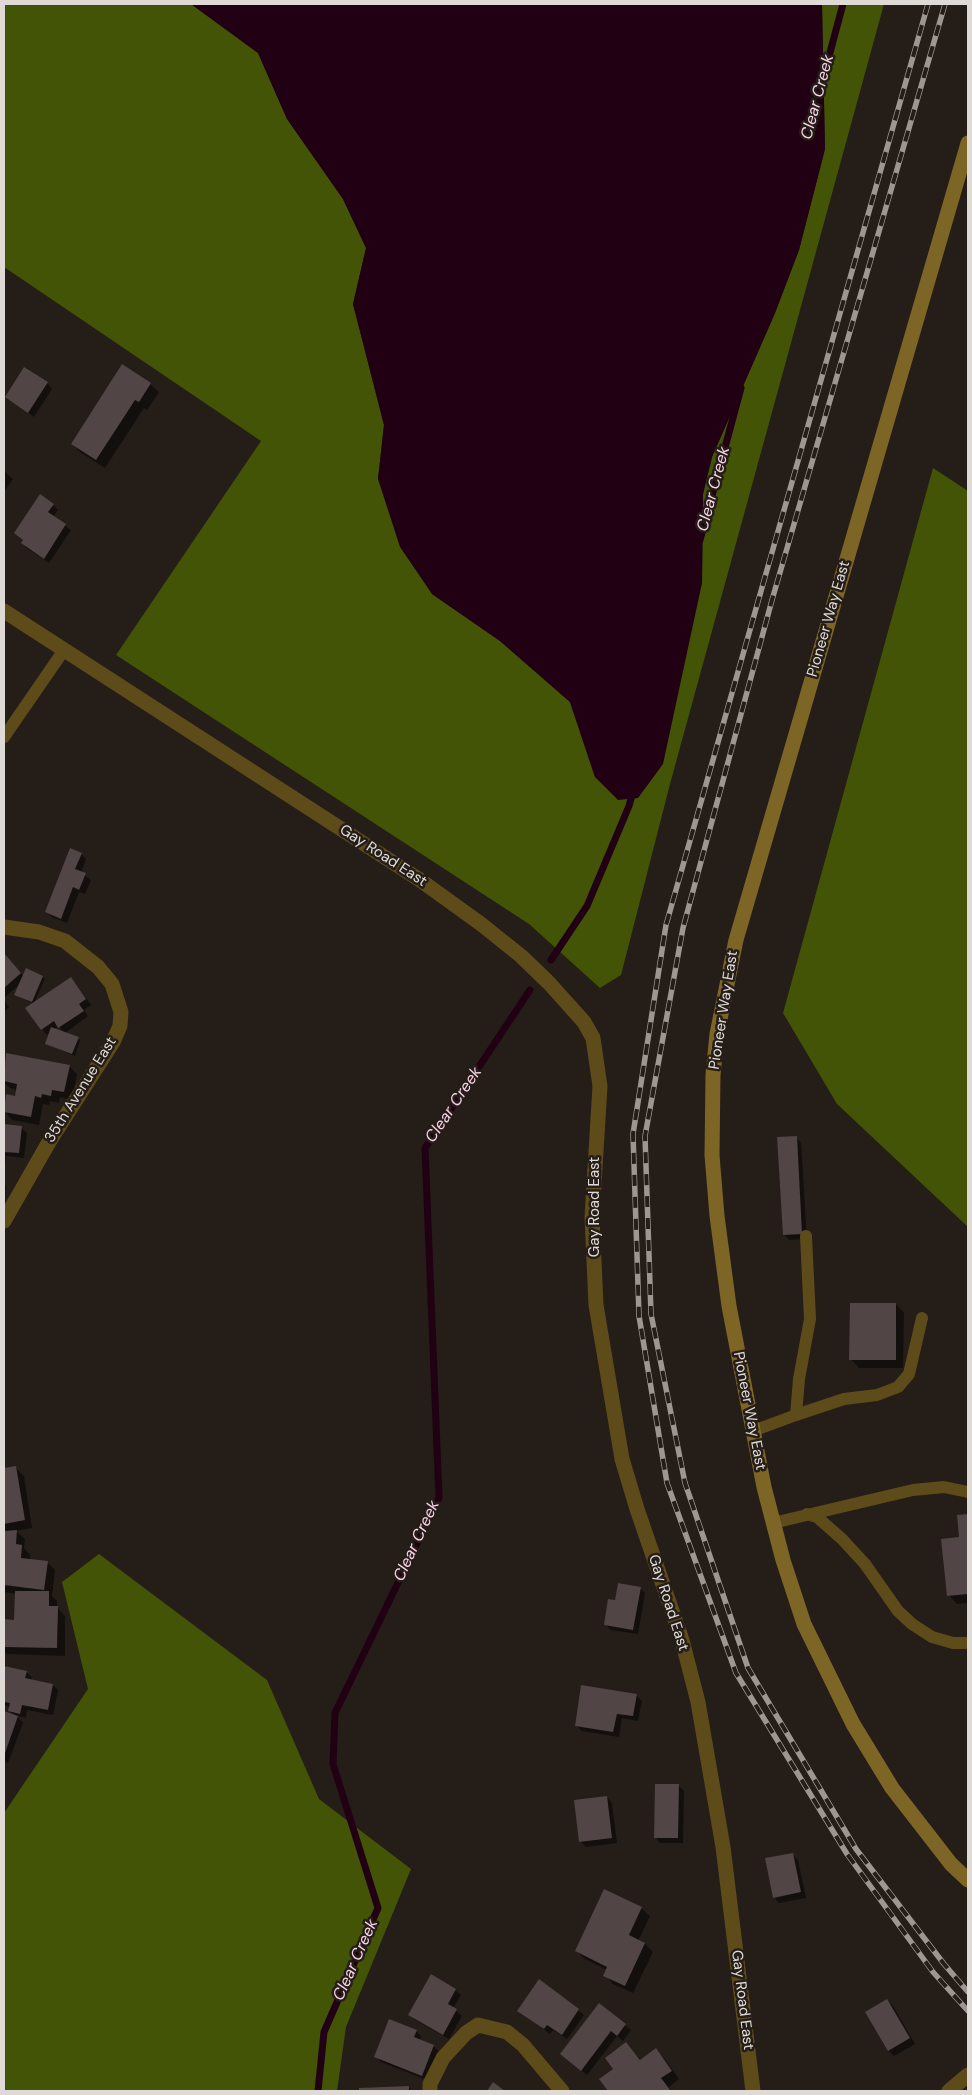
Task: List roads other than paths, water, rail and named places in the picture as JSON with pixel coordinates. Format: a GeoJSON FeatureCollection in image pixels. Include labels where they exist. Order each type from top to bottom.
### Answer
{"type":"FeatureCollection","features":[{"type":"Feature","properties":{"kind":"main road","name":"Pioneer Way East"},"geometry":{"type":"LineString","coordinates":[[968,143],[736,940],[717,1034],[713,1075],[712,1155],[717,1216],[729,1306],[753,1431],[764,1487],[804,1624],[853,1724],[903,1803],[951,1864],[968,1880]]}},
{"type":"Feature","properties":{"kind":"street","name":"Gay Road East"},"geometry":{"type":"LineString","coordinates":[[4,611],[404,869],[481,924],[521,956],[549,983],[584,1022],[593,1038],[600,1086],[592,1217],[596,1305],[622,1458],[637,1510],[682,1640],[698,1702],[723,1847],[753,2091]]}},
{"type":"Feature","properties":{"kind":"street","name":"35th Avenue East"},"geometry":{"type":"LineString","coordinates":[[4,927],[39,932],[65,941],[98,967],[112,984],[121,1012],[120,1026],[113,1042],[49,1142],[4,1221]]}},
{"type":"Feature","properties":{"kind":"street"},"geometry":{"type":"LineString","coordinates":[[430,2091],[430,2084],[435,2071],[443,2058],[466,2033],[478,2025],[507,2032],[523,2045],[562,2091]]}},
{"type":"Feature","properties":{"kind":"lane"},"geometry":{"type":"LineString","coordinates":[[4,737],[64,650]]}},
{"type":"Feature","properties":{"kind":"lane"},"geometry":{"type":"LineString","coordinates":[[796,1415],[799,1379],[810,1319],[806,1236]]}},
{"type":"Feature","properties":{"kind":"lane"},"geometry":{"type":"LineString","coordinates":[[753,1431],[844,1399],[877,1395],[898,1386],[909,1374],[922,1318]]}},
{"type":"Feature","properties":{"kind":"lane"},"geometry":{"type":"LineString","coordinates":[[774,1523],[912,1490],[944,1487],[968,1492]]}},
{"type":"Feature","properties":{"kind":"lane"},"geometry":{"type":"LineString","coordinates":[[808,1514],[817,1517],[842,1539],[864,1564],[898,1611],[912,1624],[932,1637],[953,1643],[968,1643]]}},
{"type":"Feature","properties":{"kind":"water"},"geometry":{"type":"Polygon","coordinates":[[[191,4],[822,4],[825,149],[799,250],[775,313],[712,457],[703,494],[702,583],[663,764],[638,798],[618,800],[595,777],[570,702],[500,641],[432,594],[400,547],[378,479],[384,425],[353,304],[366,248],[343,199],[287,119],[258,53],[191,4]]]}},
{"type":"Feature","properties":{"kind":"waterway","name":"Clear Creek"},"geometry":{"type":"LineString","coordinates":[[821,86],[843,4]]}},
{"type":"Feature","properties":{"kind":"waterway","name":"Clear Creek"},"geometry":{"type":"LineString","coordinates":[[700,540],[741,388]]}},
{"type":"Feature","properties":{"kind":"waterway","name":"Clear Creek"},"geometry":{"type":"LineString","coordinates":[[551,960],[587,906],[629,806],[633,792]]}},
{"type":"Feature","properties":{"kind":"waterway","name":"Clear Creek"},"geometry":{"type":"LineString","coordinates":[[318,2091],[324,2032],[378,1908],[333,1764],[335,1713],[439,1498],[425,1148],[530,990]]}},
{"type":"Feature","properties":{"kind":"railway"},"geometry":{"type":"LineString","coordinates":[[928,4],[666,925],[633,1134],[639,1316],[667,1483],[736,1673],[847,1854],[933,1972],[968,2011]]}},
{"type":"Feature","properties":{"kind":"railway"},"geometry":{"type":"LineString","coordinates":[[945,4],[772,600],[683,928],[645,1136],[651,1314],[685,1483],[748,1668],[856,1849],[944,1964],[968,1992]]}}]}
